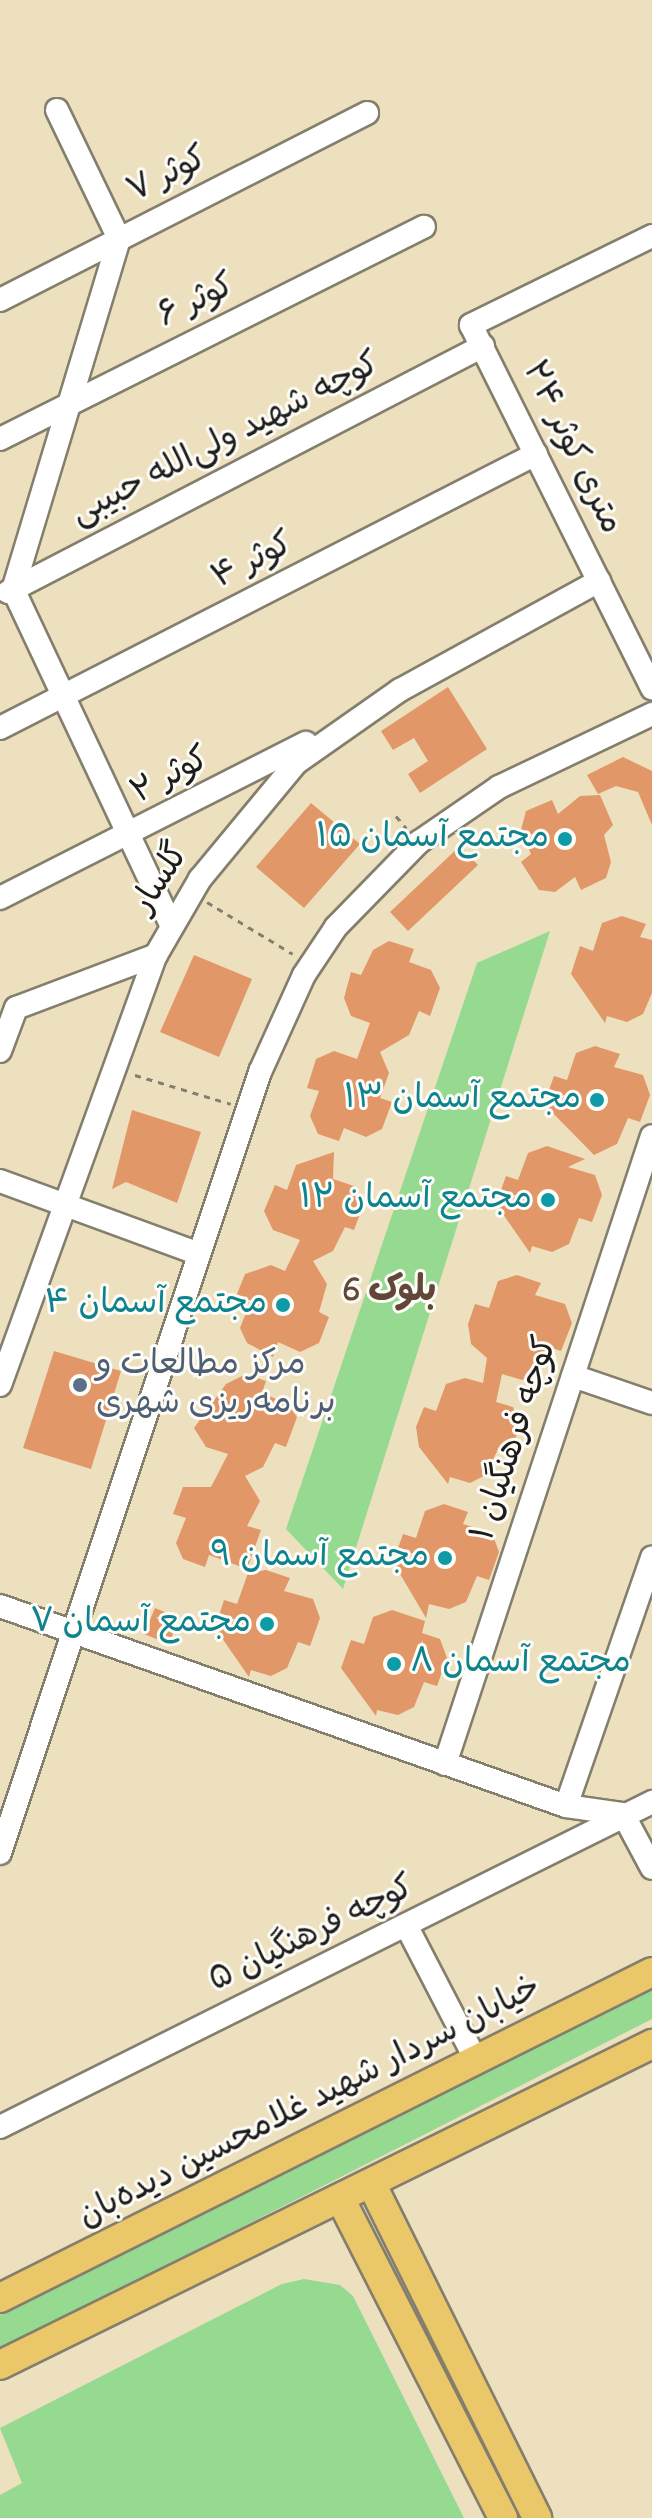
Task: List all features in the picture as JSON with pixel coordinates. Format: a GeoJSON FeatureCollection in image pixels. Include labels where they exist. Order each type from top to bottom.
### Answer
{"type":"FeatureCollection","features":[{"type":"Feature","properties":{"kind":"main road","name":"خیابان سردار شهید غلامحسین دیده‌بان"},"geometry":{"type":"LineString","coordinates":[[0,2298],[652,1972]]}},
{"type":"Feature","properties":{"kind":"main road"},"geometry":{"type":"LineString","coordinates":[[0,2365],[652,2044]]}},
{"type":"Feature","properties":{"kind":"main road"},"geometry":{"type":"LineString","coordinates":[[371,2183],[537,2518]]}},
{"type":"Feature","properties":{"kind":"main road"},"geometry":{"type":"LineString","coordinates":[[340,2198],[503,2518]]}},
{"type":"Feature","properties":{"kind":"street"},"geometry":{"type":"LineString","coordinates":[[57,110],[119,239],[6,592],[64,698],[170,922]]}},
{"type":"Feature","properties":{"kind":"street","name":"کوثر ۷"},"geometry":{"type":"LineString","coordinates":[[0,300],[367,113]]}},
{"type":"Feature","properties":{"kind":"street","name":"کوثر ۶"},"geometry":{"type":"LineString","coordinates":[[0,439],[424,227]]}},
{"type":"Feature","properties":{"kind":"street","name":"۲۴ متری کوثر"},"geometry":{"type":"LineString","coordinates":[[652,236],[471,325],[652,688]]}},
{"type":"Feature","properties":{"kind":"street","name":"کوچه شهید ولی‌الله حبیبی"},"geometry":{"type":"LineString","coordinates":[[6,592],[483,346]]}},
{"type":"Feature","properties":{"kind":"street","name":"کوثر ۴"},"geometry":{"type":"LineString","coordinates":[[0,728],[64,698],[536,454]]}},
{"type":"Feature","properties":{"kind":"street","name":"گلسار"},"geometry":{"type":"LineString","coordinates":[[0,1385],[112,1068],[170,922],[190,892],[296,763],[370,708],[599,581]]}},
{"type":"Feature","properties":{"kind":"street","name":"کوثر ۲"},"geometry":{"type":"LineString","coordinates":[[0,898],[131,837],[370,708]]}},
{"type":"Feature","properties":{"kind":"street"},"geometry":{"type":"LineString","coordinates":[[0,1853],[248,1109],[311,965],[336,927],[419,842],[499,787],[652,714]]}},
{"type":"Feature","properties":{"kind":"street"},"geometry":{"type":"LineString","coordinates":[[0,1051],[16,1008],[156,955]]}},
{"type":"Feature","properties":{"kind":"street","name":"کوچه فرهنگیان ۱"},"geometry":{"type":"LineString","coordinates":[[445,1764],[652,1136]]}},
{"type":"Feature","properties":{"kind":"street"},"geometry":{"type":"LineString","coordinates":[[0,1181],[199,1254]]}},
{"type":"Feature","properties":{"kind":"street"},"geometry":{"type":"LineString","coordinates":[[573,1376],[652,1403]]}},
{"type":"Feature","properties":{"kind":"street"},"geometry":{"type":"LineString","coordinates":[[566,1806],[652,1557]]}},
{"type":"Feature","properties":{"kind":"street"},"geometry":{"type":"LineString","coordinates":[[0,1606],[566,1806],[623,1814],[652,1868]]}},
{"type":"Feature","properties":{"kind":"street","name":"کوچه فرهنگیان ۵"},"geometry":{"type":"LineString","coordinates":[[0,2127],[407,1927],[623,1814],[652,1802]]}},
{"type":"Feature","properties":{"kind":"street"},"geometry":{"type":"LineString","coordinates":[[407,1927],[476,2060]]}},
{"type":"Feature","properties":{"kind":"path"},"geometry":{"type":"LineString","coordinates":[[190,892],[311,965]]}},
{"type":"Feature","properties":{"kind":"path"},"geometry":{"type":"LineString","coordinates":[[112,1068],[248,1109]]}},
{"type":"Feature","properties":{"kind":"green space"},"geometry":{"type":"Polygon","coordinates":[[[550,931],[343,1589],[286,1529],[477,963],[550,931]]]}},
{"type":"Feature","properties":{"kind":"green space"},"geometry":{"type":"Polygon","coordinates":[[[652,1989],[652,2019],[0,2350],[0,2309],[652,1989]]]}},
{"type":"Feature","properties":{"kind":"green space"},"geometry":{"type":"Polygon","coordinates":[[[304,2279],[340,2285],[353,2296],[464,2518],[0,2518],[0,2495],[22,2483],[0,2428],[282,2284],[304,2279]]]}},
{"type":"Feature","properties":{"kind":"building"},"geometry":{"type":"Polygon","coordinates":[[[448,687],[487,749],[420,793],[408,774],[428,761],[414,738],[393,750],[381,731],[448,687]]]}},
{"type":"Feature","properties":{"kind":"building"},"geometry":{"type":"Polygon","coordinates":[[[623,757],[652,771],[652,825],[638,792],[616,786],[598,794],[587,775],[623,757]]]}},
{"type":"Feature","properties":{"kind":"building","name":"مجتمع آسمان ۱۵"},"geometry":{"type":"Polygon","coordinates":[[[600,795],[613,825],[604,835],[611,862],[606,878],[581,890],[575,877],[555,892],[539,890],[521,862],[531,854],[521,830],[526,811],[552,800],[558,814],[580,796],[600,795]]]}},
{"type":"Feature","properties":{"kind":"building"},"geometry":{"type":"Polygon","coordinates":[[[311,803],[360,844],[304,908],[256,867],[311,803]]]}},
{"type":"Feature","properties":{"kind":"building"},"geometry":{"type":"Polygon","coordinates":[[[460,846],[478,865],[408,931],[390,912],[460,846]]]}},
{"type":"Feature","properties":{"kind":"building"},"geometry":{"type":"Polygon","coordinates":[[[622,916],[646,924],[640,937],[652,940],[652,993],[643,1014],[627,1022],[607,1016],[605,1023],[571,974],[580,946],[593,951],[602,923],[622,916]]]}},
{"type":"Feature","properties":{"kind":"building"},"geometry":{"type":"Polygon","coordinates":[[[389,941],[414,949],[409,962],[431,970],[440,988],[430,1016],[419,1011],[409,1035],[380,1052],[389,1073],[380,1098],[392,1102],[382,1129],[366,1137],[344,1128],[339,1141],[318,1134],[310,1116],[319,1091],[307,1088],[316,1059],[334,1051],[357,1059],[370,1023],[351,1016],[344,998],[351,972],[361,975],[373,950],[389,941]]]}},
{"type":"Feature","properties":{"kind":"building"},"geometry":{"type":"Polygon","coordinates":[[[194,955],[252,979],[219,1057],[160,1032],[194,955]]]}},
{"type":"Feature","properties":{"kind":"building","name":"مجتمع آسمان ۱۳"},"geometry":{"type":"Polygon","coordinates":[[[595,1046],[620,1054],[614,1067],[643,1075],[650,1095],[640,1122],[628,1118],[617,1144],[594,1155],[544,1104],[554,1076],[567,1080],[576,1053],[595,1046]]]}},
{"type":"Feature","properties":{"kind":"building"},"geometry":{"type":"Polygon","coordinates":[[[132,1110],[201,1132],[177,1203],[126,1182],[112,1189],[132,1110]]]}},
{"type":"Feature","properties":{"kind":"building","name":"مجتمع آسمان ۱۲"},"geometry":{"type":"Polygon","coordinates":[[[547,1146],[585,1159],[568,1167],[595,1175],[602,1195],[592,1222],[579,1218],[569,1244],[552,1252],[532,1246],[530,1253],[496,1204],[506,1176],[518,1180],[528,1153],[547,1146]]]}},
{"type":"Feature","properties":{"kind":"building"},"geometry":{"type":"Polygon","coordinates":[[[334,1152],[333,1179],[354,1186],[364,1203],[354,1230],[345,1227],[333,1251],[313,1261],[327,1284],[319,1312],[329,1317],[319,1343],[300,1352],[278,1342],[273,1357],[247,1343],[240,1328],[249,1305],[235,1299],[245,1274],[271,1265],[285,1271],[300,1240],[273,1230],[264,1211],[275,1185],[287,1190],[296,1165],[334,1152]]]}},
{"type":"Feature","properties":{"kind":"building"},"geometry":{"type":"Polygon","coordinates":[[[517,1275],[541,1283],[535,1295],[565,1304],[572,1323],[561,1351],[549,1347],[538,1372],[522,1380],[502,1374],[496,1402],[513,1407],[520,1426],[510,1453],[498,1449],[486,1475],[470,1483],[450,1477],[448,1484],[419,1447],[416,1427],[424,1407],[436,1411],[446,1384],[465,1378],[483,1383],[487,1358],[471,1344],[468,1324],[475,1304],[489,1308],[498,1281],[517,1275]]]}},
{"type":"Feature","properties":{"kind":"building"},"geometry":{"type":"Polygon","coordinates":[[[54,1351],[121,1371],[91,1469],[23,1448],[54,1351]]]}},
{"type":"Feature","properties":{"kind":"building"},"geometry":{"type":"Polygon","coordinates":[[[246,1374],[266,1381],[262,1393],[288,1404],[297,1417],[286,1447],[275,1443],[263,1467],[245,1476],[260,1501],[247,1526],[261,1530],[247,1569],[209,1555],[205,1567],[183,1559],[176,1543],[186,1518],[173,1514],[183,1487],[211,1487],[228,1454],[206,1447],[194,1428],[226,1384],[246,1374]]]}},
{"type":"Feature","properties":{"kind":"building","name":"مجتمع آسمان ۹"},"geometry":{"type":"Polygon","coordinates":[[[444,1504],[468,1512],[463,1524],[492,1533],[499,1552],[489,1580],[477,1576],[466,1602],[449,1609],[429,1604],[426,1618],[393,1562],[403,1534],[416,1538],[425,1511],[444,1504]]]}},
{"type":"Feature","properties":{"kind":"building","name":"مجتمع آسمان ۷"},"geometry":{"type":"Polygon","coordinates":[[[266,1570],[290,1578],[284,1591],[313,1599],[320,1618],[310,1646],[298,1642],[287,1668],[271,1676],[251,1670],[249,1677],[215,1628],[224,1600],[237,1604],[248,1573],[266,1570]]]}},
{"type":"Feature","properties":{"kind":"building"},"geometry":{"type":"Polygon","coordinates":[[[155,1608],[179,1618],[169,1644],[144,1634],[155,1608]]]}},
{"type":"Feature","properties":{"kind":"building","name":"مجتمع آسمان ۸"},"geometry":{"type":"Polygon","coordinates":[[[392,1610],[425,1621],[422,1633],[440,1639],[447,1658],[437,1686],[424,1682],[414,1707],[398,1715],[377,1710],[376,1716],[341,1668],[351,1640],[364,1644],[373,1617],[392,1610]]]}},
{"type":"Feature","properties":{"kind":"place","name":"مجتمع آسمان ۱۵"},"geometry":{"type":"Point","coordinates":[565,839]}},
{"type":"Feature","properties":{"kind":"place","name":"مجتمع آسمان ۱۳"},"geometry":{"type":"Point","coordinates":[597,1100]}},
{"type":"Feature","properties":{"kind":"place","name":"مجتمع آسمان ۱۲"},"geometry":{"type":"Point","coordinates":[548,1200]}},
{"type":"Feature","properties":{"kind":"place","name":"مجتمع آسمان ۴"},"geometry":{"type":"Point","coordinates":[283,1305]}},
{"type":"Feature","properties":{"kind":"place","name":"مرکز مطالعات و برنامه‌ریزی شهری"},"geometry":{"type":"Point","coordinates":[80,1385]}},
{"type":"Feature","properties":{"kind":"place","name":"مجتمع آسمان ۹"},"geometry":{"type":"Point","coordinates":[445,1558]}},
{"type":"Feature","properties":{"kind":"place","name":"مجتمع آسمان ۷"},"geometry":{"type":"Point","coordinates":[267,1624]}},
{"type":"Feature","properties":{"kind":"place","name":"مجتمع آسمان ۸"},"geometry":{"type":"Point","coordinates":[394,1664]}},
{"type":"Feature","properties":{"kind":"district","name":"بلوک 6"},"geometry":{"type":"Point","coordinates":[390,1292]}}]}
